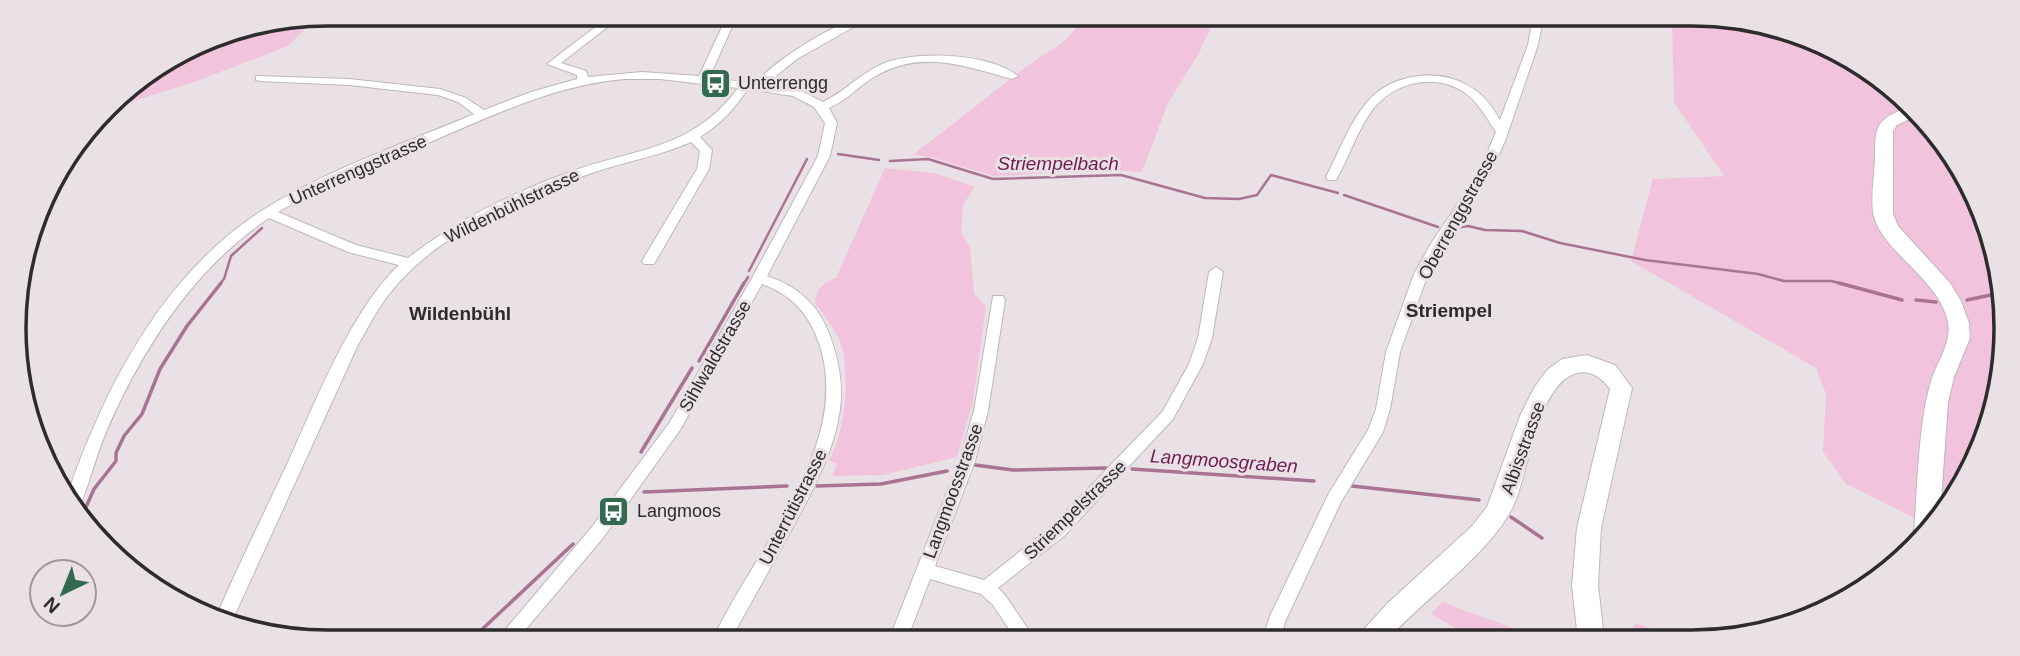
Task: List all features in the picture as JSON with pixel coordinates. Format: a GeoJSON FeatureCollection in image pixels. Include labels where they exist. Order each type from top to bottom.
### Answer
{"type":"FeatureCollection","features":[{"type":"Feature","properties":{"kind":"main road"},"geometry":{"type":"LineString","coordinates":[[1905,115],[1891,121],[1884,130],[1883,214],[1895,235],[1943,288],[1957,314],[1959,330],[1956,348],[1939,389],[1927,516]]}},
{"type":"Feature","properties":{"kind":"main road","name":"Albisstrasse"},"geometry":{"type":"LineString","coordinates":[[1380,630],[1493,519],[1502,506],[1527,428],[1545,390],[1565,366],[1582,362],[1608,372],[1621,388],[1589,528],[1585,585],[1590,630]]}},
{"type":"Feature","properties":{"kind":"street"},"geometry":{"type":"LineString","coordinates":[[583,81],[582,73],[553,64],[603,26]]}},
{"type":"Feature","properties":{"kind":"street"},"geometry":{"type":"LineString","coordinates":[[702,81],[726,26]]}},
{"type":"Feature","properties":{"kind":"street","name":"Wildenbühlstrasse"},"geometry":{"type":"LineString","coordinates":[[227,613],[300,450],[363,321],[386,287],[410,263],[462,228],[543,189],[587,170],[662,151],[693,137],[723,114],[751,86],[816,43],[849,26]]}},
{"type":"Feature","properties":{"kind":"street","name":"Oberrenggstrasse"},"geometry":{"type":"LineString","coordinates":[[1274,630],[1335,498],[1375,432],[1383,409],[1393,352],[1421,274],[1485,172],[1534,45],[1535,26]]}},
{"type":"Feature","properties":{"kind":"street"},"geometry":{"type":"LineString","coordinates":[[751,86],[797,94],[822,107],[885,66],[909,60],[970,63],[1012,76]]}},
{"type":"Feature","properties":{"kind":"street","name":"Unterrenggstrasse"},"geometry":{"type":"LineString","coordinates":[[75,493],[105,416],[150,337],[209,261],[231,240],[269,212],[327,181],[540,93],[583,81],[641,76],[751,86]]}},
{"type":"Feature","properties":{"kind":"street"},"geometry":{"type":"LineString","coordinates":[[260,78],[349,82],[440,92],[462,100],[483,116]]}},
{"type":"Feature","properties":{"kind":"street"},"geometry":{"type":"LineString","coordinates":[[1332,177],[1374,100],[1396,86],[1411,81],[1435,78],[1461,85],[1479,98],[1502,132]]}},
{"type":"Feature","properties":{"kind":"street","name":"Sihlwaldstrasse"},"geometry":{"type":"LineString","coordinates":[[514,630],[586,547],[661,447],[759,278],[824,156],[831,123],[822,107]]}},
{"type":"Feature","properties":{"kind":"street"},"geometry":{"type":"LineString","coordinates":[[649,261],[706,161],[706,150],[693,137]]}},
{"type":"Feature","properties":{"kind":"street"},"geometry":{"type":"LineString","coordinates":[[269,212],[353,249],[410,263]]}},
{"type":"Feature","properties":{"kind":"street","name":"Striempelstrasse"},"geometry":{"type":"LineString","coordinates":[[986,588],[1058,531],[1168,415],[1182,392],[1202,346],[1216,272]]}},
{"type":"Feature","properties":{"kind":"street","name":"Unterrütistrasse"},"geometry":{"type":"LineString","coordinates":[[727,630],[809,482],[826,443],[835,400],[833,368],[826,340],[814,315],[792,291],[759,278]]}},
{"type":"Feature","properties":{"kind":"street","name":"Langmoosstrasse"},"geometry":{"type":"LineString","coordinates":[[902,630],[967,461],[981,411],[998,300]]}},
{"type":"Feature","properties":{"kind":"street"},"geometry":{"type":"LineString","coordinates":[[924,570],[986,588],[999,600],[1020,630]]}},
{"type":"Feature","properties":{"kind":"shaded area"},"geometry":{"type":"Polygon","coordinates":[[[1078,26],[1211,26],[1199,53],[1168,103],[1142,172],[1100,170],[994,176],[930,157],[913,155],[1027,66],[1066,40],[1078,26]]]}},
{"type":"Feature","properties":{"kind":"shaded area"},"geometry":{"type":"Polygon","coordinates":[[[1672,26],[1751,32],[1807,49],[1860,77],[1891,101],[1919,129],[1943,160],[1962,193],[1978,231],[1991,289],[1993,348],[1988,387],[1971,443],[1943,496],[1923,522],[1846,484],[1823,452],[1826,394],[1816,368],[1631,261],[1653,179],[1724,176],[1674,102],[1672,26]]]}},
{"type":"Feature","properties":{"kind":"shaded area"},"geometry":{"type":"Polygon","coordinates":[[[307,27],[288,46],[197,81],[127,103],[160,77],[213,49],[269,32],[307,27]]]}},
{"type":"Feature","properties":{"kind":"shaded area"},"geometry":{"type":"Polygon","coordinates":[[[885,168],[934,173],[975,187],[963,205],[961,232],[970,247],[974,294],[986,306],[973,402],[957,457],[883,475],[832,476],[837,464],[829,460],[842,421],[845,363],[839,338],[815,303],[821,287],[836,278],[885,168]]]}},
{"type":"Feature","properties":{"kind":"shaded area"},"geometry":{"type":"Polygon","coordinates":[[[1442,602],[1518,630],[1459,630],[1431,614],[1442,602]]]}},
{"type":"Feature","properties":{"kind":"shaded area"},"geometry":{"type":"Polygon","coordinates":[[[1635,623],[1656,630],[1632,630],[1635,623]]]}},
{"type":"Feature","properties":{"kind":"waterway","name":"Striempelbach"},"geometry":{"type":"LineString","coordinates":[[838,154],[879,160]]}},
{"type":"Feature","properties":{"kind":"waterway","name":"Striempelbach"},"geometry":{"type":"LineString","coordinates":[[749,271],[807,159]]}},
{"type":"Feature","properties":{"kind":"waterway","name":"Striempelbach"},"geometry":{"type":"LineString","coordinates":[[890,161],[928,159],[993,179],[1121,175],[1205,198],[1239,199],[1257,195],[1271,175],[1338,193]]}},
{"type":"Feature","properties":{"kind":"waterway"},"geometry":{"type":"LineString","coordinates":[[1344,195],[1438,227]]}},
{"type":"Feature","properties":{"kind":"waterway"},"geometry":{"type":"LineString","coordinates":[[1456,228],[1468,226],[1485,230],[1522,231],[1560,243],[1645,260],[1758,274],[1784,281],[1831,281],[1846,285]]}},
{"type":"Feature","properties":{"kind":"waterway"},"geometry":{"type":"LineString","coordinates":[[219,285],[224,279],[231,256],[262,228]]}},
{"type":"Feature","properties":{"kind":"waterway","name":"Striempelbach"},"geometry":{"type":"LineString","coordinates":[[743,285],[748,277]]}},
{"type":"Feature","properties":{"kind":"waterway"},"geometry":{"type":"LineString","coordinates":[[86,508],[94,489],[116,461],[116,453],[124,436],[142,414],[160,369],[187,326],[221,283]]}},
{"type":"Feature","properties":{"kind":"waterway","name":"Striempelbach"},"geometry":{"type":"LineString","coordinates":[[699,361],[744,283]]}},
{"type":"Feature","properties":{"kind":"waterway"},"geometry":{"type":"LineString","coordinates":[[1839,283],[1902,300]]}},
{"type":"Feature","properties":{"kind":"waterway"},"geometry":{"type":"LineString","coordinates":[[1967,300],[1992,295]]}},
{"type":"Feature","properties":{"kind":"waterway"},"geometry":{"type":"LineString","coordinates":[[1916,300],[1936,302]]}},
{"type":"Feature","properties":{"kind":"waterway","name":"Striempelbach"},"geometry":{"type":"LineString","coordinates":[[641,452],[692,368]]}},
{"type":"Feature","properties":{"kind":"waterway","name":"Langmoosgraben"},"geometry":{"type":"LineString","coordinates":[[975,465],[1013,470],[1106,468]]}},
{"type":"Feature","properties":{"kind":"waterway","name":"Langmoosgraben"},"geometry":{"type":"LineString","coordinates":[[1132,469],[1314,481]]}},
{"type":"Feature","properties":{"kind":"waterway","name":"Langmoosgraben"},"geometry":{"type":"LineString","coordinates":[[817,486],[881,484],[947,471]]}},
{"type":"Feature","properties":{"kind":"waterway","name":"Langmoosgraben"},"geometry":{"type":"LineString","coordinates":[[644,492],[787,486]]}},
{"type":"Feature","properties":{"kind":"waterway","name":"Langmoosgraben"},"geometry":{"type":"LineString","coordinates":[[1352,486],[1479,500]]}},
{"type":"Feature","properties":{"kind":"waterway","name":"Langmoosgraben"},"geometry":{"type":"LineString","coordinates":[[1511,517],[1542,538]]}},
{"type":"Feature","properties":{"kind":"waterway","name":"Striempelbach"},"geometry":{"type":"LineString","coordinates":[[481,630],[573,544]]}},
{"type":"Feature","properties":{"kind":"place","name":"Unterrengg"},"geometry":{"type":"Point","coordinates":[715,83]}},
{"type":"Feature","properties":{"kind":"place","name":"Langmoos"},"geometry":{"type":"Point","coordinates":[614,511]}},
{"type":"Feature","properties":{"kind":"district","name":"Striempel"},"geometry":{"type":"Point","coordinates":[1449,310]}},
{"type":"Feature","properties":{"kind":"district","name":"Wildenbühl"},"geometry":{"type":"Point","coordinates":[460,313]}}]}
